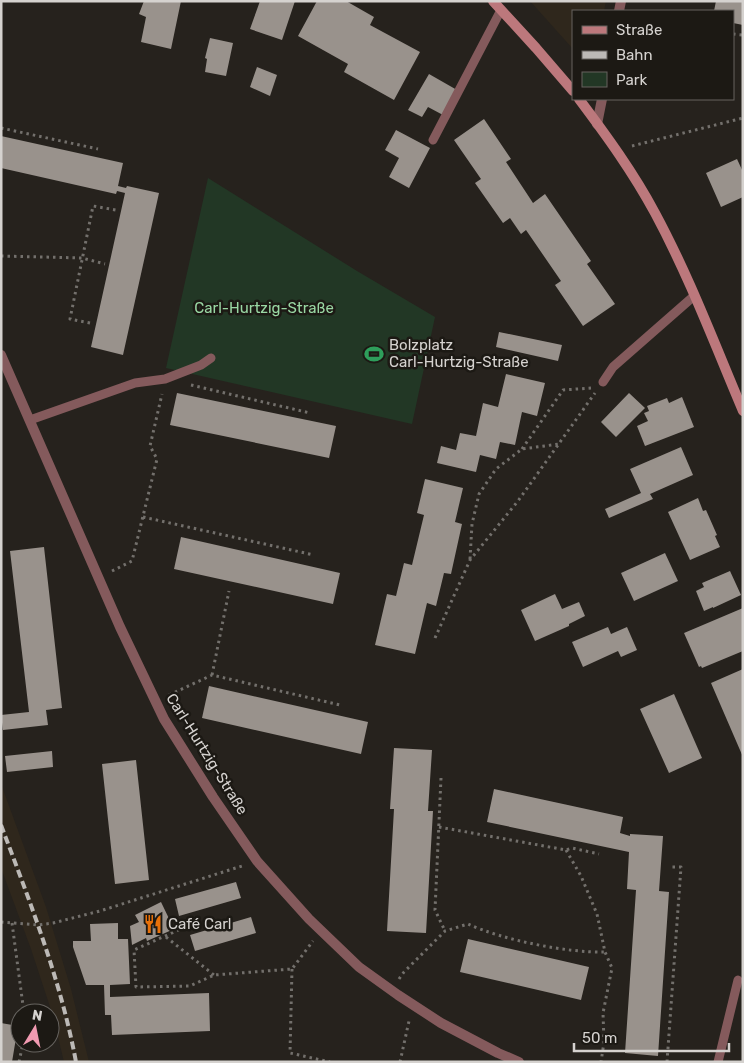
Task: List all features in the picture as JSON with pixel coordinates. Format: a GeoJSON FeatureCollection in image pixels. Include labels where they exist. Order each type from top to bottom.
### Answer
{"type":"FeatureCollection","features":[{"type":"Feature","properties":{"kind":"main road"},"geometry":{"type":"LineString","coordinates":[[493,1],[572,90]]}},
{"type":"Feature","properties":{"kind":"main road"},"geometry":{"type":"LineString","coordinates":[[580,100],[617,150],[654,212],[694,296],[743,411]]}},
{"type":"Feature","properties":{"kind":"street"},"geometry":{"type":"LineString","coordinates":[[597,124],[602,100]]}},
{"type":"Feature","properties":{"kind":"street","name":"Carl-Hurtzig-Straße"},"geometry":{"type":"LineString","coordinates":[[1,355],[120,627],[164,719],[213,797],[257,861],[286,895],[359,967],[413,1005],[496,1057],[519,1062]]}},
{"type":"Feature","properties":{"kind":"lane"},"geometry":{"type":"LineString","coordinates":[[433,140],[501,10]]}},
{"type":"Feature","properties":{"kind":"lane"},"geometry":{"type":"LineString","coordinates":[[603,382],[613,367],[694,296]]}},
{"type":"Feature","properties":{"kind":"lane"},"geometry":{"type":"LineString","coordinates":[[30,420],[136,383],[165,379],[201,366],[211,358]]}},
{"type":"Feature","properties":{"kind":"lane"},"geometry":{"type":"LineString","coordinates":[[718,1062],[738,980]]}},
{"type":"Feature","properties":{"kind":"path"},"geometry":{"type":"LineString","coordinates":[[617,150],[743,118]]}},
{"type":"Feature","properties":{"kind":"path"},"geometry":{"type":"LineString","coordinates":[[1,128],[98,149]]}},
{"type":"Feature","properties":{"kind":"path"},"geometry":{"type":"LineString","coordinates":[[90,323],[70,319],[93,206],[116,210]]}},
{"type":"Feature","properties":{"kind":"path"},"geometry":{"type":"LineString","coordinates":[[1,256],[82,258],[105,264]]}},
{"type":"Feature","properties":{"kind":"path"},"geometry":{"type":"LineString","coordinates":[[98,577],[132,562],[157,459],[150,446],[165,379],[310,413]]}},
{"type":"Feature","properties":{"kind":"path"},"geometry":{"type":"LineString","coordinates":[[435,638],[470,560],[518,501],[599,387],[563,390],[522,449],[496,469],[479,494],[472,524],[470,560]]}},
{"type":"Feature","properties":{"kind":"path"},"geometry":{"type":"LineString","coordinates":[[522,449],[560,444]]}},
{"type":"Feature","properties":{"kind":"path"},"geometry":{"type":"LineString","coordinates":[[143,517],[314,555]]}},
{"type":"Feature","properties":{"kind":"path"},"geometry":{"type":"LineString","coordinates":[[212,675],[229,591]]}},
{"type":"Feature","properties":{"kind":"path"},"geometry":{"type":"LineString","coordinates":[[156,702],[212,675],[340,705]]}},
{"type":"Feature","properties":{"kind":"path"},"geometry":{"type":"LineString","coordinates":[[441,778],[435,910],[445,932]]}},
{"type":"Feature","properties":{"kind":"path"},"geometry":{"type":"LineString","coordinates":[[439,827],[566,850],[572,848],[598,854]]}},
{"type":"Feature","properties":{"kind":"path"},"geometry":{"type":"LineString","coordinates":[[566,850],[581,876],[597,914],[605,952],[612,968],[603,1013],[604,1042],[601,1062]]}},
{"type":"Feature","properties":{"kind":"path"},"geometry":{"type":"LineString","coordinates":[[1,922],[38,925],[100,911],[257,861]]}},
{"type":"Feature","properties":{"kind":"path"},"geometry":{"type":"LineString","coordinates":[[667,1062],[680,867],[671,867]]}},
{"type":"Feature","properties":{"kind":"path"},"geometry":{"type":"LineString","coordinates":[[12,923],[23,1003]]}},
{"type":"Feature","properties":{"kind":"path"},"geometry":{"type":"LineString","coordinates":[[392,991],[404,972],[445,932],[468,924],[484,931],[539,944],[584,952],[605,952]]}},
{"type":"Feature","properties":{"kind":"path"},"geometry":{"type":"LineString","coordinates":[[185,927],[134,950],[136,987],[190,986],[214,975],[292,969]]}},
{"type":"Feature","properties":{"kind":"path"},"geometry":{"type":"LineString","coordinates":[[321,931],[292,969],[290,1053],[330,1062]]}},
{"type":"Feature","properties":{"kind":"path"},"geometry":{"type":"LineString","coordinates":[[166,937],[214,975]]}},
{"type":"Feature","properties":{"kind":"path"},"geometry":{"type":"LineString","coordinates":[[400,1062],[413,1005]]}},
{"type":"Feature","properties":{"kind":"shaded area"},"geometry":{"type":"Polygon","coordinates":[[[530,1],[606,1],[604,10],[572,10],[572,48],[530,1]]]}},
{"type":"Feature","properties":{"kind":"shaded area"},"geometry":{"type":"Polygon","coordinates":[[[1,784],[46,907],[71,989],[89,1062],[64,1062],[60,1045],[60,1003],[49,1003],[1,868],[1,784]]]}},
{"type":"Feature","properties":{"kind":"green space","name":"Carl-Hurtzig-Straße"},"geometry":{"type":"Polygon","coordinates":[[[208,178],[357,271],[435,317],[412,424],[166,368],[208,178]]]}},
{"type":"Feature","properties":{"kind":"building"},"geometry":{"type":"Polygon","coordinates":[[[144,1],[181,1],[171,49],[141,42],[146,17],[139,14],[144,1]]]}},
{"type":"Feature","properties":{"kind":"building"},"geometry":{"type":"Polygon","coordinates":[[[260,1],[295,1],[282,40],[250,29],[260,1]]]}},
{"type":"Feature","properties":{"kind":"building"},"geometry":{"type":"Polygon","coordinates":[[[317,1],[346,1],[374,17],[370,25],[420,52],[394,100],[344,72],[348,64],[298,36],[317,1]]]}},
{"type":"Feature","properties":{"kind":"building"},"geometry":{"type":"Polygon","coordinates":[[[716,1],[743,1],[743,25],[734,23],[734,10],[714,10],[716,1]]]}},
{"type":"Feature","properties":{"kind":"building"},"geometry":{"type":"Polygon","coordinates":[[[210,38],[233,43],[226,76],[205,72],[207,59],[205,58],[210,38]]]}},
{"type":"Feature","properties":{"kind":"building"},"geometry":{"type":"Polygon","coordinates":[[[257,67],[277,75],[270,96],[250,87],[257,67]]]}},
{"type":"Feature","properties":{"kind":"building"},"geometry":{"type":"Polygon","coordinates":[[[429,74],[457,90],[443,115],[428,107],[422,117],[408,110],[429,74]]]}},
{"type":"Feature","properties":{"kind":"building"},"geometry":{"type":"Polygon","coordinates":[[[484,119],[511,159],[506,162],[533,203],[545,194],[591,261],[587,264],[615,304],[583,326],[555,285],[561,281],[526,230],[521,234],[510,218],[503,223],[475,183],[481,179],[454,140],[484,119]]]}},
{"type":"Feature","properties":{"kind":"building"},"geometry":{"type":"Polygon","coordinates":[[[396,130],[430,148],[409,188],[389,177],[399,158],[385,150],[396,130]]]}},
{"type":"Feature","properties":{"kind":"building"},"geometry":{"type":"Polygon","coordinates":[[[1,136],[123,163],[118,186],[126,188],[127,186],[159,193],[123,355],[91,347],[125,193],[117,191],[116,194],[1,168],[1,136]]]}},
{"type":"Feature","properties":{"kind":"building"},"geometry":{"type":"Polygon","coordinates":[[[737,159],[743,172],[743,197],[721,207],[706,173],[737,159]]]}},
{"type":"Feature","properties":{"kind":"building"},"geometry":{"type":"Polygon","coordinates":[[[499,332],[562,345],[558,361],[496,347],[499,332]]]}},
{"type":"Feature","properties":{"kind":"building"},"geometry":{"type":"Polygon","coordinates":[[[506,374],[545,383],[537,416],[522,412],[515,445],[500,442],[496,459],[480,455],[476,472],[437,463],[441,446],[456,450],[460,433],[476,436],[483,403],[498,407],[506,374]]]}},
{"type":"Feature","properties":{"kind":"building"},"geometry":{"type":"Polygon","coordinates":[[[177,393],[336,426],[329,458],[170,425],[177,393]]]}},
{"type":"Feature","properties":{"kind":"building"},"geometry":{"type":"Polygon","coordinates":[[[629,393],[645,408],[616,437],[601,422],[629,393]]]}},
{"type":"Feature","properties":{"kind":"building"},"geometry":{"type":"Polygon","coordinates":[[[682,397],[694,427],[645,446],[637,426],[648,421],[644,413],[649,411],[647,406],[667,398],[669,403],[682,397]]]}},
{"type":"Feature","properties":{"kind":"building"},"geometry":{"type":"Polygon","coordinates":[[[681,447],[693,475],[650,494],[653,499],[609,518],[605,509],[641,493],[630,469],[681,447]]]}},
{"type":"Feature","properties":{"kind":"building"},"geometry":{"type":"Polygon","coordinates":[[[425,479],[463,488],[455,522],[462,524],[451,574],[444,573],[436,606],[427,603],[415,654],[375,645],[387,594],[396,596],[404,563],[412,565],[424,515],[417,513],[425,479]]]}},
{"type":"Feature","properties":{"kind":"building"},"geometry":{"type":"Polygon","coordinates":[[[698,498],[703,511],[706,510],[720,547],[690,560],[668,512],[698,498]]]}},
{"type":"Feature","properties":{"kind":"building"},"geometry":{"type":"Polygon","coordinates":[[[181,537],[340,573],[333,604],[174,569],[181,537]]]}},
{"type":"Feature","properties":{"kind":"building"},"geometry":{"type":"Polygon","coordinates":[[[44,547],[62,708],[46,710],[48,725],[3,730],[1,715],[29,712],[10,551],[44,547]]]}},
{"type":"Feature","properties":{"kind":"building"},"geometry":{"type":"Polygon","coordinates":[[[665,553],[678,581],[634,601],[621,573],[665,553]]]}},
{"type":"Feature","properties":{"kind":"building"},"geometry":{"type":"Polygon","coordinates":[[[730,571],[741,595],[704,611],[696,591],[704,587],[702,583],[730,571]]]}},
{"type":"Feature","properties":{"kind":"building"},"geometry":{"type":"Polygon","coordinates":[[[555,594],[562,609],[579,602],[585,616],[569,624],[569,626],[535,641],[521,610],[555,594]]]}},
{"type":"Feature","properties":{"kind":"building"},"geometry":{"type":"Polygon","coordinates":[[[743,608],[743,651],[702,668],[701,666],[699,667],[684,633],[743,608]]]}},
{"type":"Feature","properties":{"kind":"building"},"geometry":{"type":"Polygon","coordinates":[[[608,627],[611,634],[627,627],[637,650],[621,657],[618,651],[583,667],[572,642],[608,627]]]}},
{"type":"Feature","properties":{"kind":"building"},"geometry":{"type":"Polygon","coordinates":[[[743,669],[743,757],[711,683],[743,669]]]}},
{"type":"Feature","properties":{"kind":"building"},"geometry":{"type":"Polygon","coordinates":[[[209,686],[368,722],[361,754],[202,718],[209,686]]]}},
{"type":"Feature","properties":{"kind":"building"},"geometry":{"type":"Polygon","coordinates":[[[674,694],[702,758],[669,773],[640,709],[674,694]]]}},
{"type":"Feature","properties":{"kind":"building"},"geometry":{"type":"Polygon","coordinates":[[[394,748],[432,750],[428,811],[433,811],[426,933],[387,931],[394,809],[390,809],[394,748]]]}},
{"type":"Feature","properties":{"kind":"building"},"geometry":{"type":"Polygon","coordinates":[[[52,751],[53,767],[7,772],[5,756],[52,751]]]}},
{"type":"Feature","properties":{"kind":"building"},"geometry":{"type":"Polygon","coordinates":[[[136,760],[149,880],[115,884],[102,764],[136,760]]]}},
{"type":"Feature","properties":{"kind":"building"},"geometry":{"type":"Polygon","coordinates":[[[494,789],[623,817],[620,833],[630,836],[630,834],[663,836],[659,891],[669,892],[658,1056],[625,1053],[636,890],[627,889],[629,852],[487,822],[494,789]]]}},
{"type":"Feature","properties":{"kind":"building"},"geometry":{"type":"Polygon","coordinates":[[[236,882],[241,898],[179,916],[175,899],[236,882]]]}},
{"type":"Feature","properties":{"kind":"building","name":"Café Carl"},"geometry":{"type":"Polygon","coordinates":[[[161,902],[174,929],[147,941],[146,938],[132,945],[130,926],[139,922],[135,915],[161,902]]]}},
{"type":"Feature","properties":{"kind":"building"},"geometry":{"type":"Polygon","coordinates":[[[251,917],[256,933],[195,951],[190,935],[251,917]]]}},
{"type":"Feature","properties":{"kind":"building"},"geometry":{"type":"Polygon","coordinates":[[[118,923],[118,939],[128,939],[130,984],[110,985],[110,997],[209,993],[210,1031],[112,1035],[111,1015],[105,1015],[104,985],[86,985],[73,947],[73,941],[91,941],[90,924],[118,923]]]}},
{"type":"Feature","properties":{"kind":"building"},"geometry":{"type":"Polygon","coordinates":[[[468,939],[589,967],[581,1000],[460,972],[468,939]]]}},
{"type":"Feature","properties":{"kind":"building"},"geometry":{"type":"Polygon","coordinates":[[[1,1023],[10,1025],[10,1053],[14,1053],[12,1062],[1,1062],[1,1023]]]}},
{"type":"Feature","properties":{"kind":"railway"},"geometry":{"type":"LineString","coordinates":[[1,825],[34,912],[53,972],[70,1032],[76,1062]]}},
{"type":"Feature","properties":{"kind":"place","name":"Bolzplatz Carl-Hurtzig-Straße"},"geometry":{"type":"Point","coordinates":[374,354]}},
{"type":"Feature","properties":{"kind":"place","name":"Café Carl"},"geometry":{"type":"Point","coordinates":[153,924]}}]}
